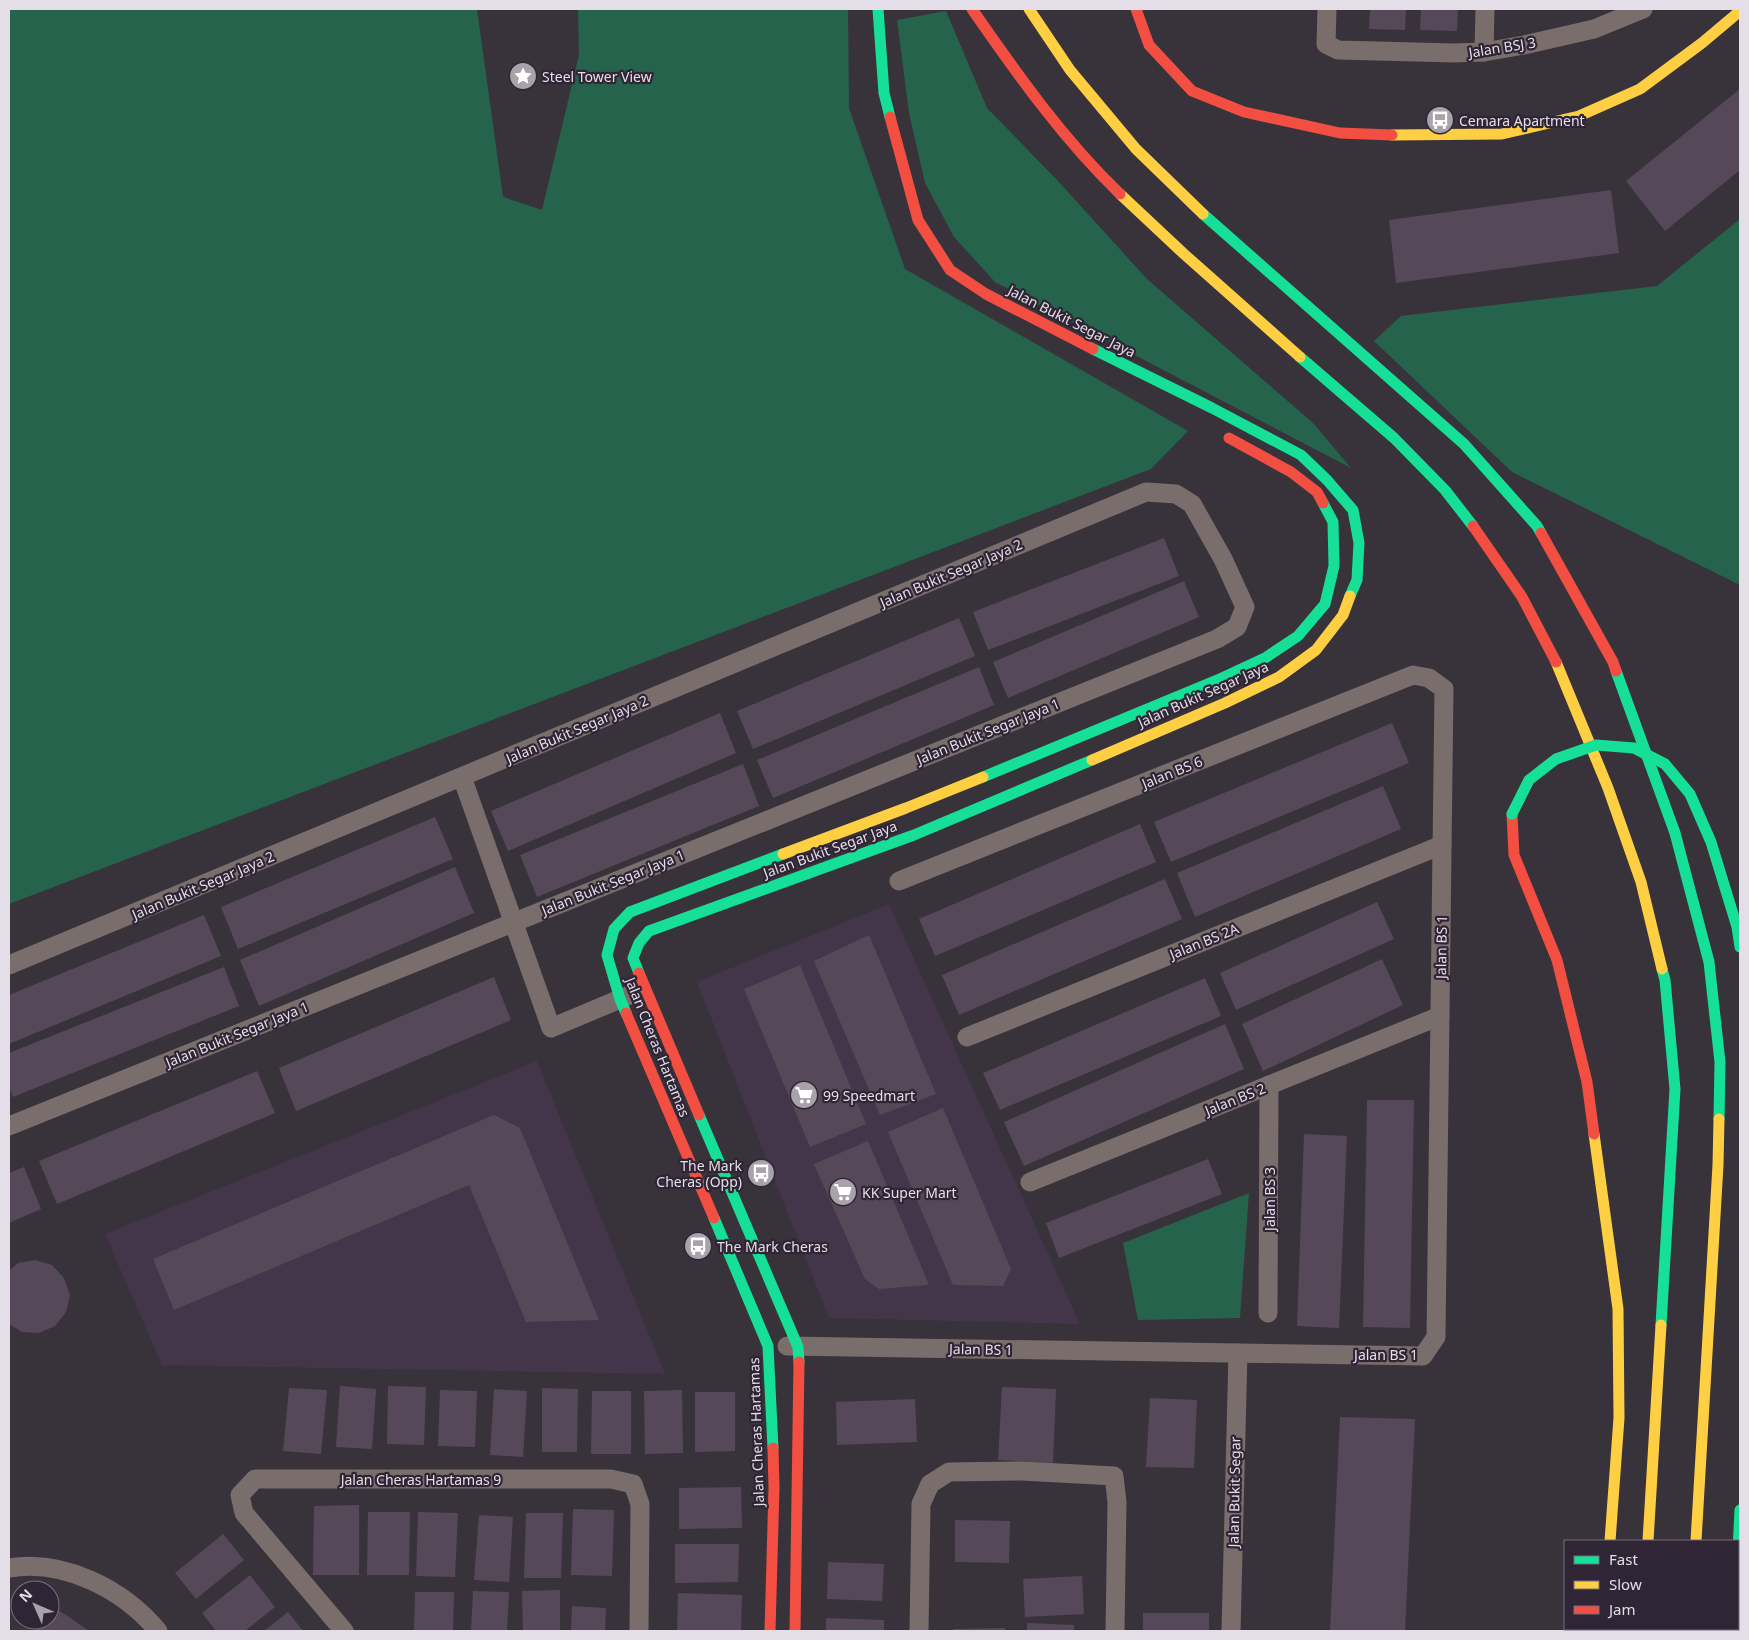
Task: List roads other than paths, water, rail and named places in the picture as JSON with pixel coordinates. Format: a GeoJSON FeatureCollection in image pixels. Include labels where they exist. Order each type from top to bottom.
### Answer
{"type":"FeatureCollection","features":[{"type":"Feature","properties":{"kind":"main road","name":"Jalan Bukit Segar Jaya"},"geometry":{"type":"LineString","coordinates":[[650,931],[914,835],[1225,703],[1279,677],[1316,650],[1343,615],[1357,580],[1359,543],[1353,510],[1327,480],[1300,455],[1212,408],[1030,318],[986,294],[950,270],[918,220],[900,156],[884,93],[878,9]]}},
{"type":"Feature","properties":{"kind":"main road"},"geometry":{"type":"LineString","coordinates":[[972,9],[1033,96],[1106,180],[1268,330],[1394,438],[1446,490],[1482,537],[1522,597],[1562,675],[1608,788],[1641,882],[1665,980],[1675,1089],[1648,1540]]}},
{"type":"Feature","properties":{"kind":"main road"},"geometry":{"type":"LineString","coordinates":[[1029,9],[1070,70],[1136,149],[1218,229],[1464,444],[1537,526],[1613,662],[1675,833],[1709,962],[1720,1062],[1718,1165],[1696,1540]]}},
{"type":"Feature","properties":{"kind":"main road"},"geometry":{"type":"LineString","coordinates":[[1136,9],[1149,45],[1192,92],[1244,112],[1340,133],[1420,136],[1502,134],[1579,116],[1640,90],[1702,43],[1740,11]]}},
{"type":"Feature","properties":{"kind":"main road","name":"Jalan Bukit Segar Jaya"},"geometry":{"type":"LineString","coordinates":[[630,912],[933,797],[1222,678],[1265,658],[1298,636],[1325,604],[1334,566],[1332,522],[1317,492],[1291,472],[1217,431]]}},
{"type":"Feature","properties":{"kind":"main road"},"geometry":{"type":"LineString","coordinates":[[1610,1540],[1618,1418],[1618,1309],[1587,1082],[1557,960],[1514,855],[1512,814],[1529,780],[1556,759],[1596,745],[1634,748],[1665,764],[1690,794],[1711,842],[1737,927],[1740,947]]}},
{"type":"Feature","properties":{"kind":"main road","name":"Jalan Cheras Hartamas"},"geometry":{"type":"LineString","coordinates":[[630,912],[614,929],[607,955],[620,999],[768,1346],[774,1488],[770,1631]]}},
{"type":"Feature","properties":{"kind":"main road","name":"Jalan Cheras Hartamas"},"geometry":{"type":"LineString","coordinates":[[650,931],[639,943],[633,958],[798,1346],[794,1631]]}},
{"type":"Feature","properties":{"kind":"main road"},"geometry":{"type":"LineString","coordinates":[[1738,1540],[1740,1510]]}},
{"type":"Feature","properties":{"kind":"street","name":"Jalan BSJ 3"},"geometry":{"type":"LineString","coordinates":[[1327,9],[1326,44],[1338,50],[1454,53],[1484,52],[1594,29],[1644,9]]}},
{"type":"Feature","properties":{"kind":"street"},"geometry":{"type":"LineString","coordinates":[[1484,52],[1485,9]]}},
{"type":"Feature","properties":{"kind":"street","name":"Jalan Bukit Segar Jaya 1"},"geometry":{"type":"LineString","coordinates":[[9,1126],[1217,639],[1237,627],[1245,607],[1223,559],[1192,504],[1176,494],[1146,492]]}},
{"type":"Feature","properties":{"kind":"street","name":"Jalan Bukit Segar Jaya 2"},"geometry":{"type":"LineString","coordinates":[[9,966],[1146,492]]}},
{"type":"Feature","properties":{"kind":"street","name":"Jalan BS 6"},"geometry":{"type":"LineString","coordinates":[[899,881],[1413,675],[1429,678],[1444,689]]}},
{"type":"Feature","properties":{"kind":"street","name":"Jalan BS 1"},"geometry":{"type":"LineString","coordinates":[[768,1346],[1423,1356],[1436,1337],[1444,689]]}},
{"type":"Feature","properties":{"kind":"street"},"geometry":{"type":"LineString","coordinates":[[462,777],[551,1028],[645,989]]}},
{"type":"Feature","properties":{"kind":"street","name":"Jalan BS 2A"},"geometry":{"type":"LineString","coordinates":[[967,1037],[1442,845]]}},
{"type":"Feature","properties":{"kind":"street","name":"Jalan BS 2"},"geometry":{"type":"LineString","coordinates":[[1030,1182],[1440,1016]]}},
{"type":"Feature","properties":{"kind":"street","name":"Jalan BS 3"},"geometry":{"type":"LineString","coordinates":[[1268,1313],[1269,1085]]}},
{"type":"Feature","properties":{"kind":"street","name":"Jalan Bukit Segar"},"geometry":{"type":"LineString","coordinates":[[1231,1631],[1238,1353]]}},
{"type":"Feature","properties":{"kind":"street"},"geometry":{"type":"LineString","coordinates":[[919,1631],[921,1504],[930,1484],[949,1472],[1022,1471],[1114,1476],[1117,1502],[1115,1631]]}},
{"type":"Feature","properties":{"kind":"street","name":"Jalan Cheras Hartamas 9"},"geometry":{"type":"LineString","coordinates":[[344,1631],[244,1513],[240,1494],[255,1479],[611,1479],[633,1484],[640,1504],[639,1631]]}},
{"type":"Feature","properties":{"kind":"street"},"geometry":{"type":"LineString","coordinates":[[9,1568],[25,1565],[55,1569],[84,1578],[116,1593],[145,1616],[158,1631]]}},
{"type":"Feature","properties":{"kind":"place","name":"Steel Tower View"},"geometry":{"type":"Point","coordinates":[523,76]}},
{"type":"Feature","properties":{"kind":"place","name":"Cemara Apartment"},"geometry":{"type":"Point","coordinates":[1440,120]}},
{"type":"Feature","properties":{"kind":"place","name":"99 Speedmart"},"geometry":{"type":"Point","coordinates":[804,1095]}},
{"type":"Feature","properties":{"kind":"place","name":"The Mark Cheras (Opp)"},"geometry":{"type":"Point","coordinates":[761,1173]}},
{"type":"Feature","properties":{"kind":"place","name":"KK Super Mart"},"geometry":{"type":"Point","coordinates":[843,1192]}},
{"type":"Feature","properties":{"kind":"place","name":"The Mark Cheras"},"geometry":{"type":"Point","coordinates":[698,1246]}}]}
